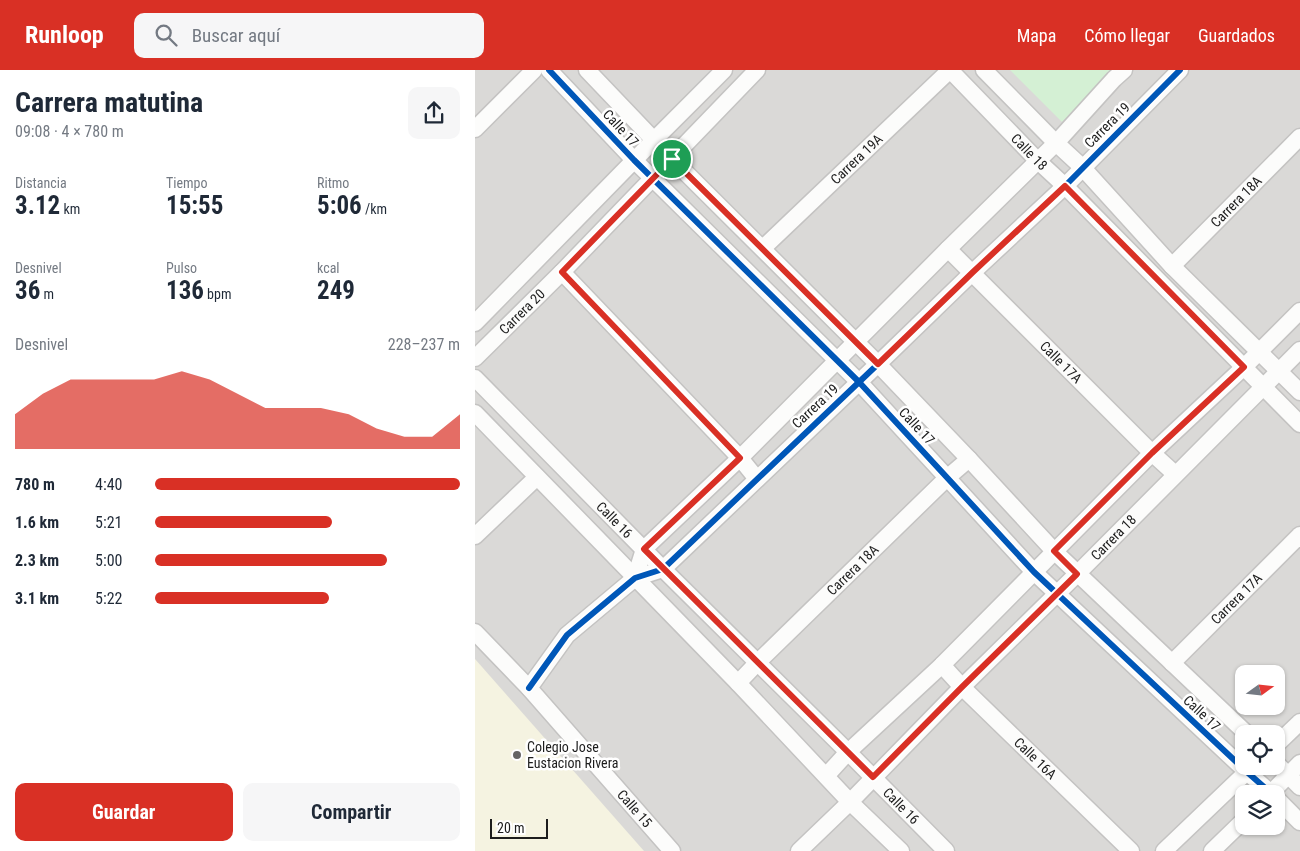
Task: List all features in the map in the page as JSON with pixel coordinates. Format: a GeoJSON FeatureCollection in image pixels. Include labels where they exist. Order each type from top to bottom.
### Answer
{"type":"FeatureCollection","features":[{"type":"Feature","properties":{"kind":"street"},"geometry":{"type":"LineString","coordinates":[[475,129],[534,70]]}},
{"type":"Feature","properties":{"kind":"street","name":"Calle 17"},"geometry":{"type":"LineString","coordinates":[[549,70],[634,160],[859,382],[1034,572],[1235,755]]}},
{"type":"Feature","properties":{"kind":"street","name":"Calle 17"},"geometry":{"type":"LineString","coordinates":[[587,70],[672,159],[878,364],[1054,551],[1237,725]]}},
{"type":"Feature","properties":{"kind":"street","name":"Carrera 20"},"geometry":{"type":"LineString","coordinates":[[475,324],[724,70]]}},
{"type":"Feature","properties":{"kind":"street","name":"Carrera 20"},"geometry":{"type":"LineString","coordinates":[[475,358],[562,272],[757,70]]}},
{"type":"Feature","properties":{"kind":"street","name":"Calle 18"},"geometry":{"type":"LineString","coordinates":[[950,70],[1300,424]]}},
{"type":"Feature","properties":{"kind":"street","name":"Carrera 19A"},"geometry":{"type":"LineString","coordinates":[[763,248],[950,70]]}},
{"type":"Feature","properties":{"kind":"street","name":"Calle 18"},"geometry":{"type":"LineString","coordinates":[[983,70],[1082,167],[1172,266],[1300,392]]}},
{"type":"Feature","properties":{"kind":"street","name":"Carrera 19"},"geometry":{"type":"LineString","coordinates":[[635,578],[644,549],[740,458],[1056,143],[1114,78],[1124,70]]}},
{"type":"Feature","properties":{"kind":"street","name":"Carrera 19"},"geometry":{"type":"LineString","coordinates":[[529,688],[567,635],[635,578],[663,569],[1065,186],[1180,70]]}},
{"type":"Feature","properties":{"kind":"street","name":"Carrera 18A"},"geometry":{"type":"LineString","coordinates":[[1172,266],[1300,138]]}},
{"type":"Feature","properties":{"kind":"street","name":"Calle 17A"},"geometry":{"type":"LineString","coordinates":[[948,249],[1175,474]]}},
{"type":"Feature","properties":{"kind":"street"},"geometry":{"type":"LineString","coordinates":[[562,272],[740,458],[757,479]]}},
{"type":"Feature","properties":{"kind":"street"},"geometry":{"type":"LineString","coordinates":[[826,776],[848,752],[942,665],[1152,453],[1244,367],[1300,311]]}},
{"type":"Feature","properties":{"kind":"street","name":"Carrera 18"},"geometry":{"type":"LineString","coordinates":[[799,851],[1300,350]]}},
{"type":"Feature","properties":{"kind":"street","name":"Calle 16"},"geometry":{"type":"LineString","coordinates":[[475,378],[663,569],[946,851]]}},
{"type":"Feature","properties":{"kind":"street","name":"Calle 16"},"geometry":{"type":"LineString","coordinates":[[475,413],[738,683],[850,802],[901,851]]}},
{"type":"Feature","properties":{"kind":"street","name":"Carrera 18A"},"geometry":{"type":"LineString","coordinates":[[738,683],[948,477],[969,459]]}},
{"type":"Feature","properties":{"kind":"street"},"geometry":{"type":"LineString","coordinates":[[475,536],[537,477]]}},
{"type":"Feature","properties":{"kind":"street","name":"Carrera 17A"},"geometry":{"type":"LineString","coordinates":[[1172,663],[1300,535]]}},
{"type":"Feature","properties":{"kind":"street","name":"Calle 15"},"geometry":{"type":"LineString","coordinates":[[475,632],[529,688],[672,851]]}},
{"type":"Feature","properties":{"kind":"street","name":"Calle 16A"},"geometry":{"type":"LineString","coordinates":[[942,665],[962,687],[1131,851]]}},
{"type":"Feature","properties":{"kind":"street"},"geometry":{"type":"LineString","coordinates":[[1285,736],[1300,722]]}},
{"type":"Feature","properties":{"kind":"street"},"geometry":{"type":"LineString","coordinates":[[1280,785],[1300,763]]}},
{"type":"Feature","properties":{"kind":"street"},"geometry":{"type":"LineString","coordinates":[[1285,772],[1300,787]]}},
{"type":"Feature","properties":{"kind":"street"},"geometry":{"type":"LineString","coordinates":[[1164,851],[1244,775]]}},
{"type":"Feature","properties":{"kind":"street","name":"Calle 17"},"geometry":{"type":"LineString","coordinates":[[1255,775],[1264,785]]}},
{"type":"Feature","properties":{"kind":"street","name":"Calle 17"},"geometry":{"type":"LineString","coordinates":[[1285,808],[1300,822]]}},
{"type":"Feature","properties":{"kind":"street"},"geometry":{"type":"LineString","coordinates":[[1213,851],[1235,829]]}},
{"type":"Feature","properties":{"kind":"shaded area"},"geometry":{"type":"Polygon","coordinates":[[[475,70],[1300,70],[1300,851],[475,851],[475,70]]]}},
{"type":"Feature","properties":{"kind":"shaded area","name":"Colegio Jose Eustacion Rivera"},"geometry":{"type":"Polygon","coordinates":[[[475,659],[644,851],[475,851],[475,659]]]}},
{"type":"Feature","properties":{"kind":"green space"},"geometry":{"type":"Polygon","coordinates":[[[1010,70],[1112,70],[1062,122],[1010,70]]]}},
{"type":"Feature","properties":{"kind":"cycle path"},"geometry":{"type":"LineString","coordinates":[[549,70],[634,160],[859,382],[1034,572],[1262,785]]}},
{"type":"Feature","properties":{"kind":"cycle path"},"geometry":{"type":"LineString","coordinates":[[529,688],[567,635],[635,578],[663,569],[1065,186],[1180,70]]}},
{"type":"Feature","properties":{"kind":"place","name":"Colegio Jose Eustacion Rivera"},"geometry":{"type":"Point","coordinates":[517,755]}},
{"type":"Feature","properties":{"kind":"route"},"geometry":{"type":"LineString","coordinates":[[672,159],[878,364],[1065,186],[1244,367],[1152,453],[1054,551],[1077,574],[873,777],[644,549],[740,458],[562,272],[672,159]]}}]}
